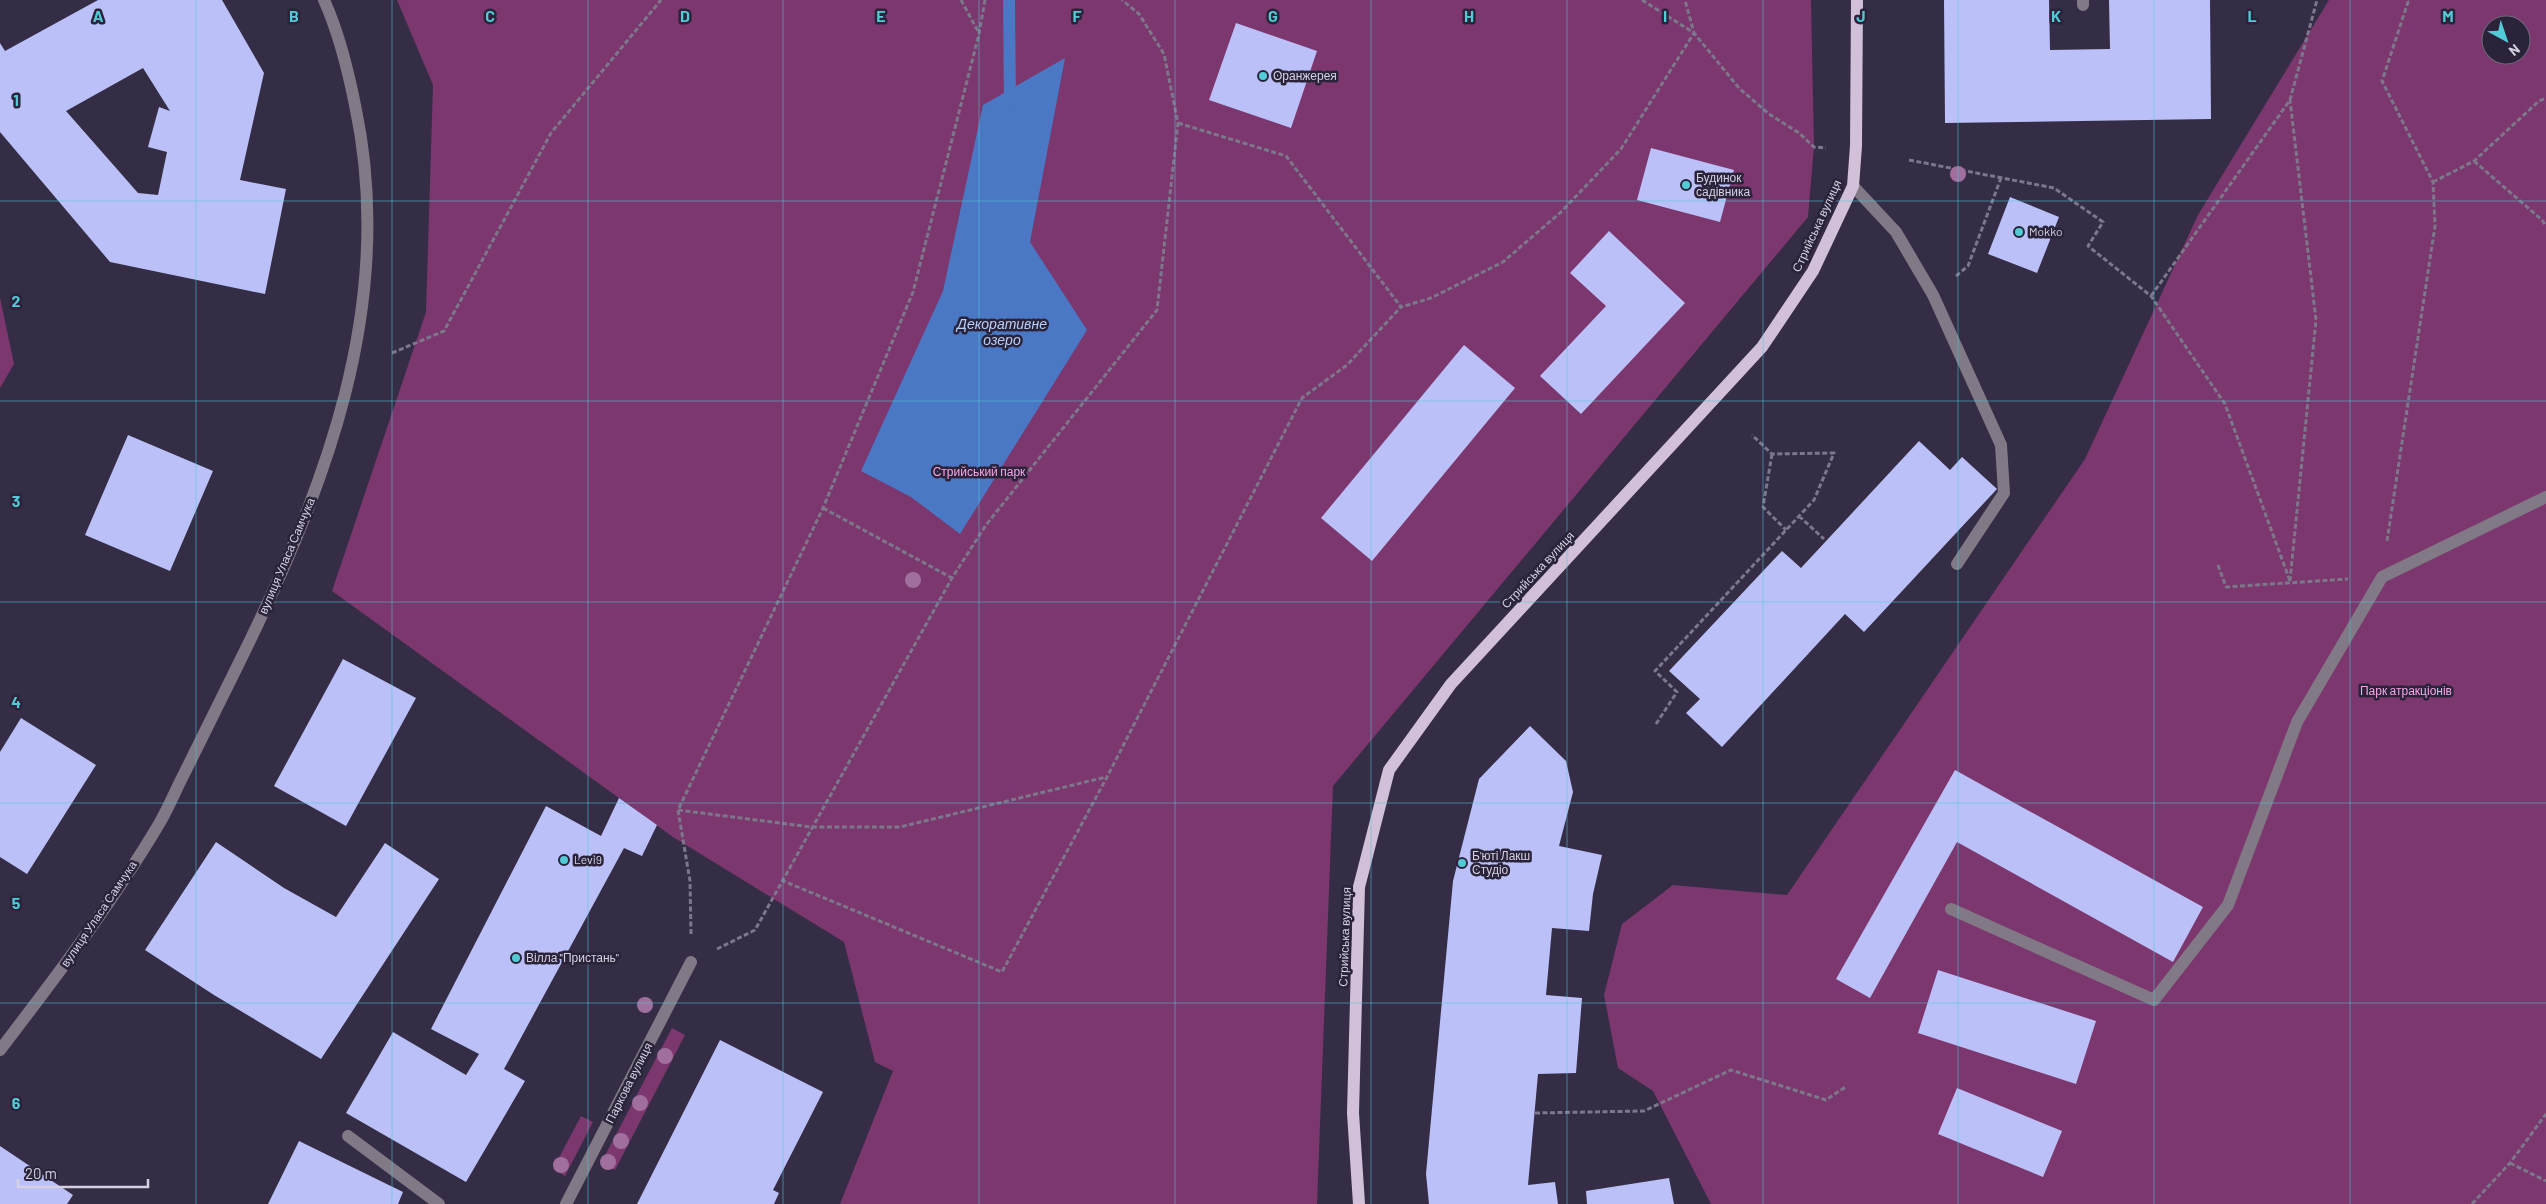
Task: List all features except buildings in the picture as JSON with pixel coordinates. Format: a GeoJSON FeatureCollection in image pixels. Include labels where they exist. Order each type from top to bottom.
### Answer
{"type":"FeatureCollection","features":[{"type":"Feature","properties":{"kind":"main road","name":"Стрийська вулиця"},"geometry":{"type":"LineString","coordinates":[[1359,1204],[1353,1113],[1359,887],[1389,770],[1451,684],[1762,347],[1813,271],[1853,186],[1856,146],[1857,0]]}},
{"type":"Feature","properties":{"kind":"street","name":"вулиця Уласа Самчука"},"geometry":{"type":"LineString","coordinates":[[0,1050],[66,964],[160,822],[249,642],[292,549],[330,450],[354,360],[368,248],[364,148],[349,76],[324,0]]}},
{"type":"Feature","properties":{"kind":"street"},"geometry":{"type":"LineString","coordinates":[[1853,186],[1896,232],[1933,295],[2002,445],[2004,493],[1957,564]]}},
{"type":"Feature","properties":{"kind":"street"},"geometry":{"type":"LineString","coordinates":[[1951,910],[2154,1000],[2228,905],[2297,722],[2382,578],[2546,496]]}},
{"type":"Feature","properties":{"kind":"street","name":"Паркова вулиця"},"geometry":{"type":"LineString","coordinates":[[566,1204],[691,962]]}},
{"type":"Feature","properties":{"kind":"street"},"geometry":{"type":"LineString","coordinates":[[348,1136],[438,1204]]}},
{"type":"Feature","properties":{"kind":"path"},"geometry":{"type":"LineString","coordinates":[[392,353],[444,331],[550,133],[661,0]]}},
{"type":"Feature","properties":{"kind":"path"},"geometry":{"type":"LineString","coordinates":[[961,0],[979,34]]}},
{"type":"Feature","properties":{"kind":"path"},"geometry":{"type":"LineString","coordinates":[[985,0],[979,34],[913,292],[823,508],[678,810],[690,881],[691,962],[755,930],[781,880],[952,578],[986,525],[1157,310],[1178,123],[1164,54],[1139,14],[1122,0]]}},
{"type":"Feature","properties":{"kind":"path"},"geometry":{"type":"LineString","coordinates":[[1642,0],[1694,33],[1739,88],[1814,147],[1826,148]]}},
{"type":"Feature","properties":{"kind":"path"},"geometry":{"type":"LineString","coordinates":[[781,880],[1002,972],[1107,777],[1302,398],[1347,365],[1401,307],[1432,298],[1503,262],[1561,212],[1621,150],[1694,33],[1685,0]]}},
{"type":"Feature","properties":{"kind":"path"},"geometry":{"type":"LineString","coordinates":[[2151,296],[2290,100],[2317,0]]}},
{"type":"Feature","properties":{"kind":"path"},"geometry":{"type":"LineString","coordinates":[[2218,564],[2226,586],[2290,581],[2382,578],[2434,226],[2434,182],[2382,81],[2408,2],[2406,0]]}},
{"type":"Feature","properties":{"kind":"path"},"geometry":{"type":"LineString","coordinates":[[2434,182],[2474,161],[2539,102],[2546,98]]}},
{"type":"Feature","properties":{"kind":"path"},"geometry":{"type":"LineString","coordinates":[[2290,100],[2316,320],[2290,581]]}},
{"type":"Feature","properties":{"kind":"path"},"geometry":{"type":"LineString","coordinates":[[1178,123],[1286,156],[1401,307]]}},
{"type":"Feature","properties":{"kind":"path"},"geometry":{"type":"LineString","coordinates":[[1909,160],[2054,188],[2103,222],[2088,246],[2151,296],[2225,404],[2290,581]]}},
{"type":"Feature","properties":{"kind":"path"},"geometry":{"type":"LineString","coordinates":[[2474,161],[2542,220],[2546,226]]}},
{"type":"Feature","properties":{"kind":"path"},"geometry":{"type":"LineString","coordinates":[[1968,266],[2001,178]]}},
{"type":"Feature","properties":{"kind":"path"},"geometry":{"type":"LineString","coordinates":[[1656,724],[1677,692],[1654,671],[1814,500],[1834,453],[1772,454],[1752,435]]}},
{"type":"Feature","properties":{"kind":"path"},"geometry":{"type":"LineString","coordinates":[[1772,454],[1763,507],[1786,530]]}},
{"type":"Feature","properties":{"kind":"path"},"geometry":{"type":"LineString","coordinates":[[823,508],[952,578]]}},
{"type":"Feature","properties":{"kind":"path"},"geometry":{"type":"LineString","coordinates":[[1799,516],[1824,539]]}},
{"type":"Feature","properties":{"kind":"path"},"geometry":{"type":"LineString","coordinates":[[678,810],[811,827],[900,827],[1107,777]]}},
{"type":"Feature","properties":{"kind":"path"},"geometry":{"type":"LineString","coordinates":[[1535,1112],[1644,1111],[1731,1070],[1826,1100],[1846,1086]]}},
{"type":"Feature","properties":{"kind":"path"},"geometry":{"type":"LineString","coordinates":[[2472,1204],[2510,1163],[2546,1114]]}},
{"type":"Feature","properties":{"kind":"path"},"geometry":{"type":"LineString","coordinates":[[2510,1163],[2546,1181]]}},
{"type":"Feature","properties":{"kind":"green space","name":"Стрийський парк"},"geometry":{"type":"Polygon","coordinates":[[[397,0],[1811,0],[1814,147],[1808,217],[1333,786],[1317,1204],[840,1204],[893,1071],[875,1062],[844,942],[673,837],[332,591],[426,312],[433,85],[397,0]]]}},
{"type":"Feature","properties":{"kind":"green space","name":"Парк атракціонів"},"geometry":{"type":"Polygon","coordinates":[[[2329,0],[2546,0],[2546,1204],[1711,1204],[1653,1091],[1618,1068],[1604,995],[1622,924],[1673,885],[1787,895],[2085,459],[2198,215],[2329,0]]]}},
{"type":"Feature","properties":{"kind":"green space"},"geometry":{"type":"Polygon","coordinates":[[[0,298],[14,364],[0,388],[0,298]]]}},
{"type":"Feature","properties":{"kind":"green space"},"geometry":{"type":"Polygon","coordinates":[[[672,1028],[685,1035],[615,1170],[601,1163],[672,1028]]]}},
{"type":"Feature","properties":{"kind":"green space"},"geometry":{"type":"Polygon","coordinates":[[[581,1116],[593,1122],[565,1176],[553,1169],[581,1116]]]}},
{"type":"Feature","properties":{"kind":"water","name":"Декоративне озеро"},"geometry":{"type":"Polygon","coordinates":[[[1065,58],[1030,242],[1087,330],[960,534],[911,497],[861,471],[943,291],[983,105],[1065,58]]]}},
{"type":"Feature","properties":{"kind":"waterway"},"geometry":{"type":"LineString","coordinates":[[1009,0],[1010,105]]}},
{"type":"Feature","properties":{"kind":"place","name":"Оранжерея"},"geometry":{"type":"Point","coordinates":[1263,76]}},
{"type":"Feature","properties":{"kind":"place","name":"Будинок садівника"},"geometry":{"type":"Point","coordinates":[1686,185]}},
{"type":"Feature","properties":{"kind":"place","name":"Mokko"},"geometry":{"type":"Point","coordinates":[2019,232]}},
{"type":"Feature","properties":{"kind":"place","name":"Levi9"},"geometry":{"type":"Point","coordinates":[564,860]}},
{"type":"Feature","properties":{"kind":"place","name":"Б'юті Лакш Студіо"},"geometry":{"type":"Point","coordinates":[1462,863]}},
{"type":"Feature","properties":{"kind":"place","name":"Вілла \"Пристань\""},"geometry":{"type":"Point","coordinates":[516,958]}}]}
